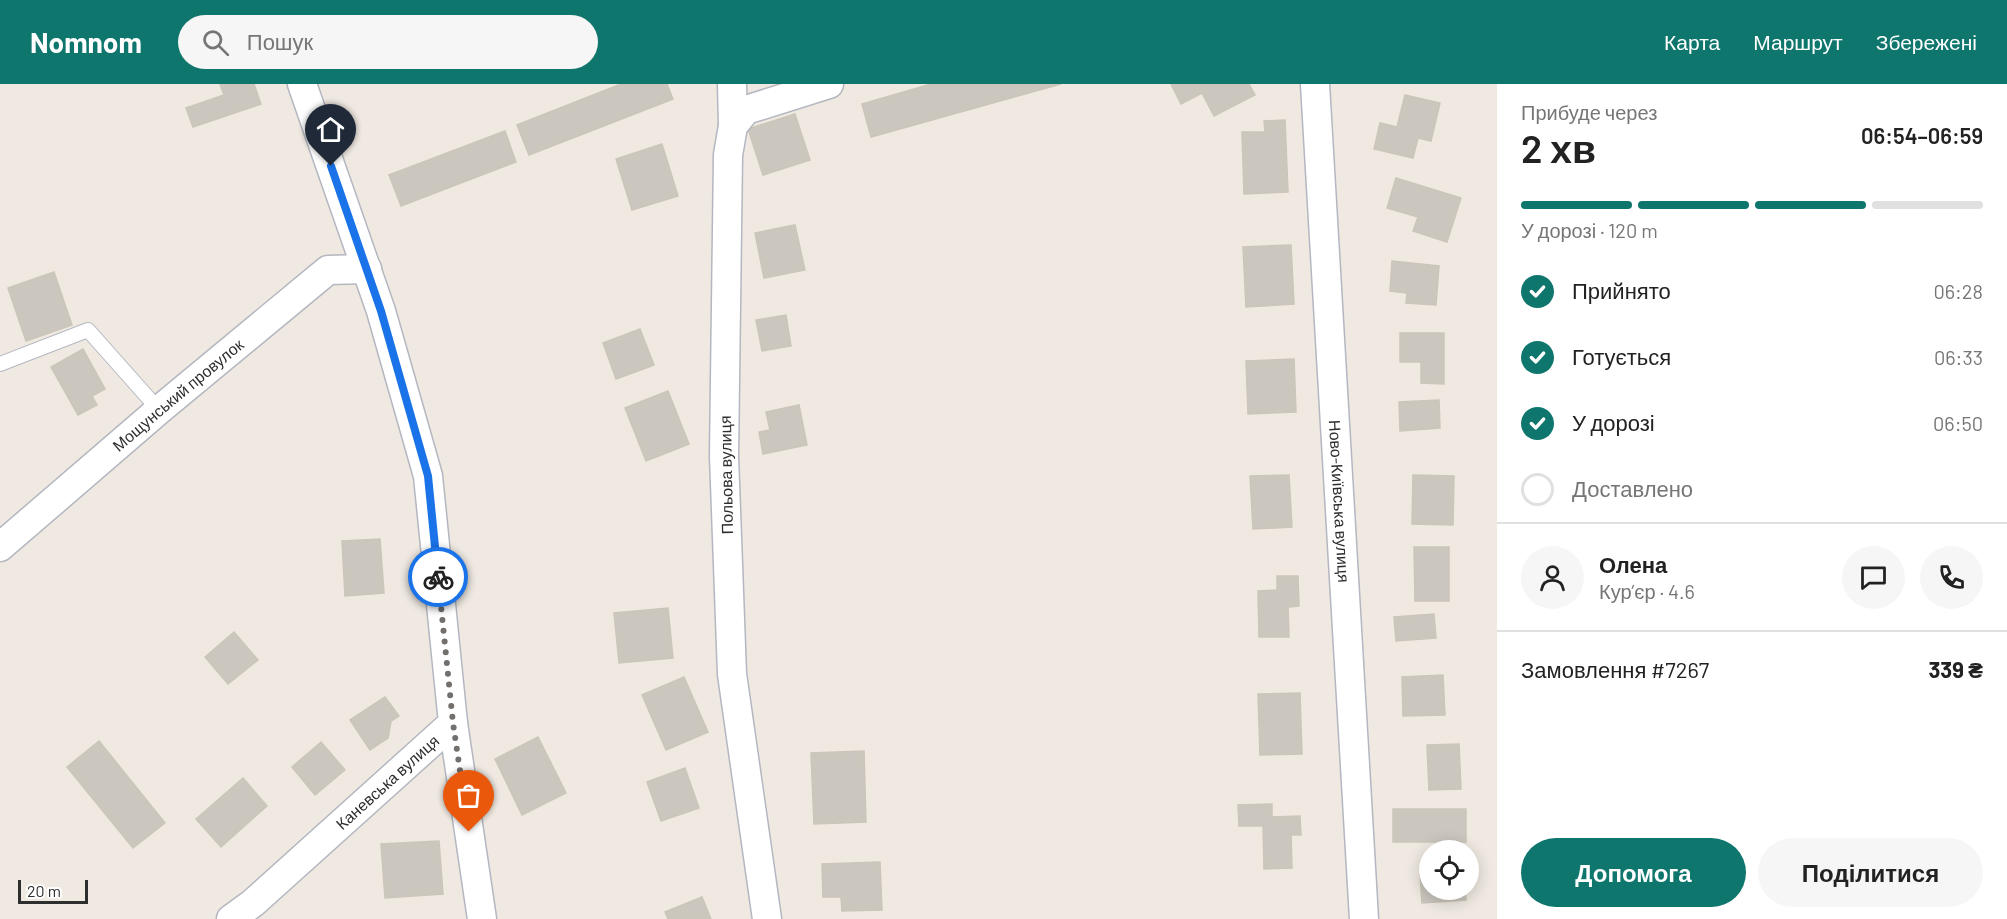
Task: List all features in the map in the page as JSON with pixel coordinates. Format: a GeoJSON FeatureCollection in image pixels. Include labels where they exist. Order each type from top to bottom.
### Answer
{"type":"FeatureCollection","features":[{"type":"Feature","properties":{"kind":"street","name":"Каневська вулиця"},"geometry":{"type":"LineString","coordinates":[[231,919],[253,903],[453,723],[428,476],[381,311],[302,84]]}},
{"type":"Feature","properties":{"kind":"street","name":"Польова вулиця"},"geometry":{"type":"LineString","coordinates":[[732,84],[733,126],[729,154],[724,456],[732,674],[767,919]]}},
{"type":"Feature","properties":{"kind":"street","name":"Ново-Київська вулиця"},"geometry":{"type":"LineString","coordinates":[[1315,84],[1364,919]]}},
{"type":"Feature","properties":{"kind":"street"},"geometry":{"type":"LineString","coordinates":[[733,126],[746,110],[822,85]]}},
{"type":"Feature","properties":{"kind":"street","name":"Мощунський провулок"},"geometry":{"type":"LineString","coordinates":[[0,547],[159,410],[328,270],[367,269]]}},
{"type":"Feature","properties":{"kind":"street"},"geometry":{"type":"LineString","coordinates":[[453,723],[482,919]]}},
{"type":"Feature","properties":{"kind":"lane"},"geometry":{"type":"LineString","coordinates":[[0,364],[88,330],[159,410]]}},
{"type":"Feature","properties":{"kind":"building"},"geometry":{"type":"Polygon","coordinates":[[[220,84],[254,84],[261,104],[193,127],[186,108],[224,95],[220,84]]]}},
{"type":"Feature","properties":{"kind":"building"},"geometry":{"type":"Polygon","coordinates":[[[621,84],[667,84],[673,99],[529,155],[517,125],[621,84]]]}},
{"type":"Feature","properties":{"kind":"building"},"geometry":{"type":"Polygon","coordinates":[[[931,84],[1061,84],[871,137],[862,104],[931,84]]]}},
{"type":"Feature","properties":{"kind":"building"},"geometry":{"type":"Polygon","coordinates":[[[1171,84],[1249,84],[1255,95],[1214,116],[1202,93],[1181,104],[1171,84]]]}},
{"type":"Feature","properties":{"kind":"building"},"geometry":{"type":"Polygon","coordinates":[[[1405,95],[1440,103],[1431,141],[1418,138],[1413,158],[1374,149],[1380,123],[1397,127],[1405,95]]]}},
{"type":"Feature","properties":{"kind":"building"},"geometry":{"type":"Polygon","coordinates":[[[795,114],[810,160],[763,175],[748,129],[795,114]]]}},
{"type":"Feature","properties":{"kind":"building"},"geometry":{"type":"Polygon","coordinates":[[[1285,120],[1288,192],[1244,194],[1242,132],[1265,132],[1264,121],[1285,120]]]}},
{"type":"Feature","properties":{"kind":"building"},"geometry":{"type":"Polygon","coordinates":[[[505,131],[516,162],[401,206],[389,175],[505,131]]]}},
{"type":"Feature","properties":{"kind":"building"},"geometry":{"type":"Polygon","coordinates":[[[662,144],[678,196],[632,210],[616,159],[662,144]]]}},
{"type":"Feature","properties":{"kind":"building"},"geometry":{"type":"Polygon","coordinates":[[[1396,178],[1461,198],[1447,242],[1413,231],[1418,217],[1387,208],[1396,178]]]}},
{"type":"Feature","properties":{"kind":"building"},"geometry":{"type":"Polygon","coordinates":[[[795,225],[805,270],[764,278],[755,233],[795,225]]]}},
{"type":"Feature","properties":{"kind":"building"},"geometry":{"type":"Polygon","coordinates":[[[1291,245],[1294,304],[1246,307],[1243,247],[1291,245]]]}},
{"type":"Feature","properties":{"kind":"building"},"geometry":{"type":"Polygon","coordinates":[[[1392,261],[1439,266],[1436,305],[1406,303],[1407,293],[1390,291],[1392,261]]]}},
{"type":"Feature","properties":{"kind":"building"},"geometry":{"type":"Polygon","coordinates":[[[54,272],[72,325],[26,341],[8,288],[54,272]]]}},
{"type":"Feature","properties":{"kind":"building"},"geometry":{"type":"Polygon","coordinates":[[[786,315],[791,346],[762,351],[756,320],[786,315]]]}},
{"type":"Feature","properties":{"kind":"building"},"geometry":{"type":"Polygon","coordinates":[[[640,329],[654,365],[616,379],[603,343],[640,329]]]}},
{"type":"Feature","properties":{"kind":"building"},"geometry":{"type":"Polygon","coordinates":[[[1400,333],[1444,333],[1444,384],[1421,383],[1421,362],[1400,362],[1400,333]]]}},
{"type":"Feature","properties":{"kind":"building"},"geometry":{"type":"Polygon","coordinates":[[[83,349],[105,389],[92,396],[97,405],[78,415],[51,367],[83,349]]]}},
{"type":"Feature","properties":{"kind":"building"},"geometry":{"type":"Polygon","coordinates":[[[1294,359],[1296,412],[1248,414],[1246,361],[1294,359]]]}},
{"type":"Feature","properties":{"kind":"building"},"geometry":{"type":"Polygon","coordinates":[[[668,391],[689,444],[646,461],[625,408],[668,391]]]}},
{"type":"Feature","properties":{"kind":"building"},"geometry":{"type":"Polygon","coordinates":[[[1439,400],[1440,428],[1400,431],[1399,402],[1439,400]]]}},
{"type":"Feature","properties":{"kind":"building"},"geometry":{"type":"Polygon","coordinates":[[[799,405],[807,445],[763,454],[759,432],[770,430],[766,412],[799,405]]]}},
{"type":"Feature","properties":{"kind":"building"},"geometry":{"type":"Polygon","coordinates":[[[1289,475],[1292,527],[1253,529],[1250,476],[1289,475]]]}},
{"type":"Feature","properties":{"kind":"building"},"geometry":{"type":"Polygon","coordinates":[[[1413,475],[1454,476],[1453,525],[1412,524],[1413,475]]]}},
{"type":"Feature","properties":{"kind":"building"},"geometry":{"type":"Polygon","coordinates":[[[380,539],[384,593],[345,596],[342,541],[380,539]]]}},
{"type":"Feature","properties":{"kind":"building"},"geometry":{"type":"Polygon","coordinates":[[[1414,547],[1449,547],[1449,601],[1415,601],[1414,547]]]}},
{"type":"Feature","properties":{"kind":"building"},"geometry":{"type":"Polygon","coordinates":[[[1277,576],[1298,576],[1299,606],[1288,607],[1289,637],[1259,637],[1258,591],[1277,590],[1277,576]]]}},
{"type":"Feature","properties":{"kind":"building"},"geometry":{"type":"Polygon","coordinates":[[[668,608],[673,658],[619,663],[614,613],[668,608]]]}},
{"type":"Feature","properties":{"kind":"building"},"geometry":{"type":"Polygon","coordinates":[[[1434,614],[1436,638],[1396,641],[1394,617],[1434,614]]]}},
{"type":"Feature","properties":{"kind":"building"},"geometry":{"type":"Polygon","coordinates":[[[234,632],[258,660],[228,684],[205,657],[234,632]]]}},
{"type":"Feature","properties":{"kind":"building"},"geometry":{"type":"Polygon","coordinates":[[[1443,675],[1445,715],[1403,716],[1402,677],[1443,675]]]}},
{"type":"Feature","properties":{"kind":"building"},"geometry":{"type":"Polygon","coordinates":[[[684,677],[708,732],[666,750],[642,695],[684,677]]]}},
{"type":"Feature","properties":{"kind":"building"},"geometry":{"type":"Polygon","coordinates":[[[1300,693],[1302,754],[1260,755],[1258,694],[1300,693]]]}},
{"type":"Feature","properties":{"kind":"building"},"geometry":{"type":"Polygon","coordinates":[[[385,697],[399,716],[391,721],[388,738],[370,750],[350,720],[385,697]]]}},
{"type":"Feature","properties":{"kind":"building"},"geometry":{"type":"Polygon","coordinates":[[[538,737],[566,793],[522,815],[495,759],[538,737]]]}},
{"type":"Feature","properties":{"kind":"building"},"geometry":{"type":"Polygon","coordinates":[[[99,741],[165,823],[133,848],[67,767],[99,741]]]}},
{"type":"Feature","properties":{"kind":"building"},"geometry":{"type":"Polygon","coordinates":[[[321,742],[345,770],[315,795],[292,767],[321,742]]]}},
{"type":"Feature","properties":{"kind":"building"},"geometry":{"type":"Polygon","coordinates":[[[1459,744],[1461,789],[1429,790],[1427,745],[1459,744]]]}},
{"type":"Feature","properties":{"kind":"building"},"geometry":{"type":"Polygon","coordinates":[[[864,751],[866,822],[814,824],[811,753],[864,751]]]}},
{"type":"Feature","properties":{"kind":"building"},"geometry":{"type":"Polygon","coordinates":[[[685,768],[699,808],[661,821],[647,782],[685,768]]]}},
{"type":"Feature","properties":{"kind":"building"},"geometry":{"type":"Polygon","coordinates":[[[243,778],[267,806],[221,847],[196,819],[243,778]]]}},
{"type":"Feature","properties":{"kind":"building"},"geometry":{"type":"Polygon","coordinates":[[[1272,804],[1272,817],[1300,816],[1301,835],[1291,835],[1292,868],[1264,869],[1263,826],[1239,826],[1238,805],[1272,804]]]}},
{"type":"Feature","properties":{"kind":"building"},"geometry":{"type":"Polygon","coordinates":[[[1393,809],[1466,809],[1466,840],[1393,842],[1393,809]]]}},
{"type":"Feature","properties":{"kind":"building"},"geometry":{"type":"Polygon","coordinates":[[[439,841],[443,894],[385,898],[381,844],[439,841]]]}},
{"type":"Feature","properties":{"kind":"building"},"geometry":{"type":"Polygon","coordinates":[[[880,862],[882,910],[842,911],[841,897],[823,897],[822,864],[880,862]]]}},
{"type":"Feature","properties":{"kind":"building"},"geometry":{"type":"Polygon","coordinates":[[[702,897],[711,919],[668,919],[665,912],[702,897]]]}},
{"type":"Feature","properties":{"kind":"building"},"geometry":{"type":"Polygon","coordinates":[[[1422,900],[1466,900],[1422,903],[1422,900]]]}},
{"type":"Feature","properties":{"kind":"way so far"},"geometry":{"type":"LineString","coordinates":[[438,577],[453,723],[469,832]]}},
{"type":"Feature","properties":{"kind":"route"},"geometry":{"type":"LineString","coordinates":[[331,166],[381,311],[428,476],[438,577]]}}]}
